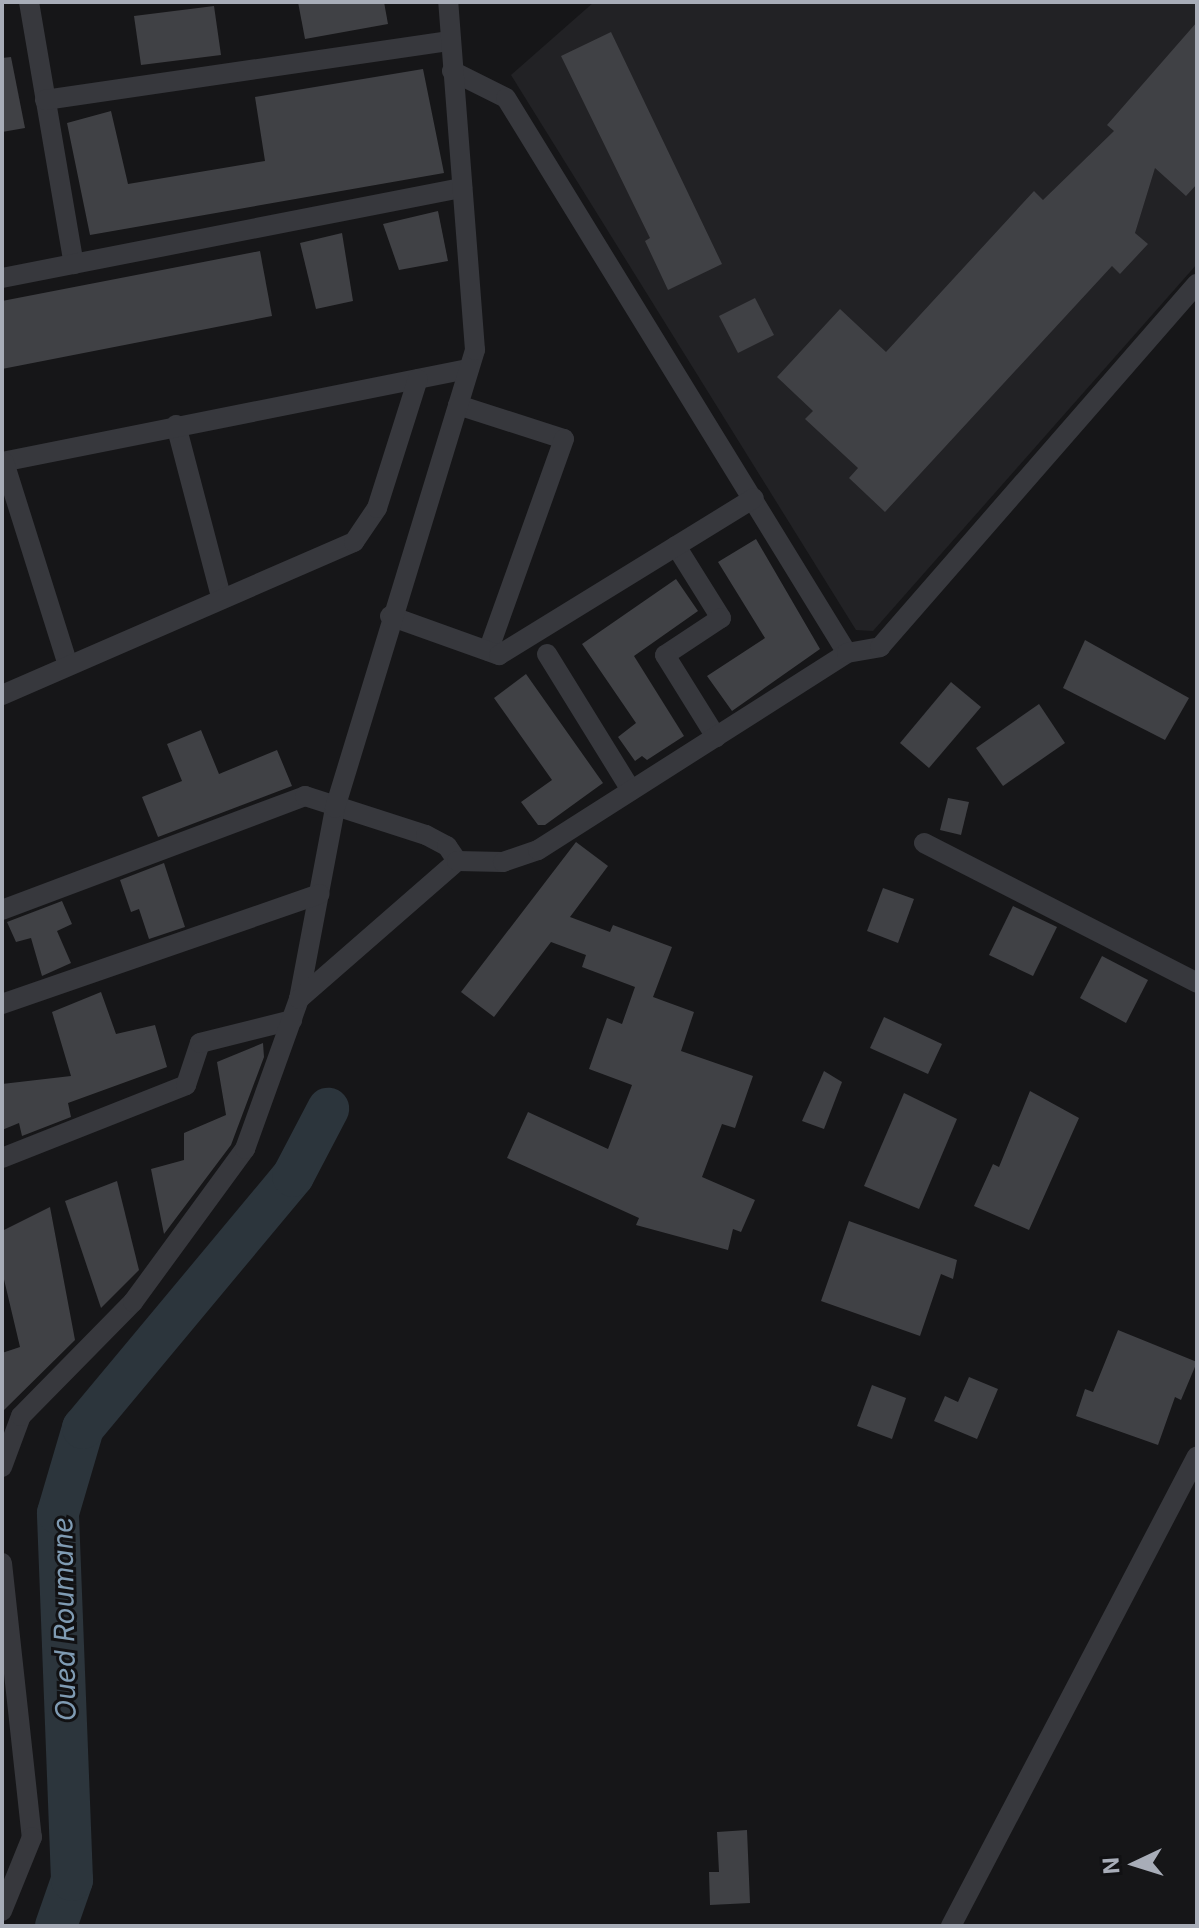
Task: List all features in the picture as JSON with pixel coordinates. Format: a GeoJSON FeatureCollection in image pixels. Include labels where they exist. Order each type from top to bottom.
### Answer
{"type":"FeatureCollection","features":[{"type":"Feature","properties":{"kind":"street"},"geometry":{"type":"LineString","coordinates":[[29,2],[74,264]]}},
{"type":"Feature","properties":{"kind":"street"},"geometry":{"type":"LineString","coordinates":[[2,1467],[21,1416],[133,1302],[245,1149],[299,999],[335,808],[390,616],[475,350],[448,2]]}},
{"type":"Feature","properties":{"kind":"street"},"geometry":{"type":"LineString","coordinates":[[45,100],[450,41]]}},
{"type":"Feature","properties":{"kind":"street"},"geometry":{"type":"LineString","coordinates":[[452,71],[506,98],[847,653]]}},
{"type":"Feature","properties":{"kind":"street"},"geometry":{"type":"LineString","coordinates":[[2,278],[462,188]]}},
{"type":"Feature","properties":{"kind":"street"},"geometry":{"type":"LineString","coordinates":[[299,999],[457,861],[503,862],[538,850],[847,653],[880,647],[1197,284]]}},
{"type":"Feature","properties":{"kind":"street"},"geometry":{"type":"LineString","coordinates":[[68,665],[3,462],[176,425],[469,369]]}},
{"type":"Feature","properties":{"kind":"street"},"geometry":{"type":"LineString","coordinates":[[2,695],[221,596],[340,550],[369,527],[418,379]]}},
{"type":"Feature","properties":{"kind":"street"},"geometry":{"type":"LineString","coordinates":[[458,405],[564,439],[488,651]]}},
{"type":"Feature","properties":{"kind":"street"},"geometry":{"type":"LineString","coordinates":[[176,425],[221,596]]}},
{"type":"Feature","properties":{"kind":"street"},"geometry":{"type":"LineString","coordinates":[[390,616],[499,655],[754,498]]}},
{"type":"Feature","properties":{"kind":"street"},"geometry":{"type":"LineString","coordinates":[[676,546],[721,618],[665,655],[716,737]]}},
{"type":"Feature","properties":{"kind":"street"},"geometry":{"type":"LineString","coordinates":[[547,654],[631,790]]}},
{"type":"Feature","properties":{"kind":"street"},"geometry":{"type":"LineString","coordinates":[[2,910],[305,796],[426,835],[447,846],[457,861]]}},
{"type":"Feature","properties":{"kind":"street"},"geometry":{"type":"LineString","coordinates":[[924,843],[1197,983]]}},
{"type":"Feature","properties":{"kind":"street"},"geometry":{"type":"LineString","coordinates":[[2,1004],[319,894]]}},
{"type":"Feature","properties":{"kind":"street"},"geometry":{"type":"LineString","coordinates":[[2,1158],[186,1085],[200,1043],[292,1020]]}},
{"type":"Feature","properties":{"kind":"street"},"geometry":{"type":"LineString","coordinates":[[951,1926],[1197,1456]]}},
{"type":"Feature","properties":{"kind":"street"},"geometry":{"type":"LineString","coordinates":[[2,1563],[32,1837],[2,1911]]}},
{"type":"Feature","properties":{"kind":"shaded area"},"geometry":{"type":"Polygon","coordinates":[[[594,2],[1197,2],[1197,264],[873,631],[856,630],[511,75],[594,2]]]}},
{"type":"Feature","properties":{"kind":"building"},"geometry":{"type":"Polygon","coordinates":[[[298,2],[384,2],[388,24],[305,39],[298,2]]]}},
{"type":"Feature","properties":{"kind":"building"},"geometry":{"type":"Polygon","coordinates":[[[214,6],[221,55],[141,65],[134,16],[214,6]]]}},
{"type":"Feature","properties":{"kind":"building"},"geometry":{"type":"Polygon","coordinates":[[[1197,22],[1197,184],[1186,196],[1155,168],[1135,233],[1148,244],[1120,274],[1112,266],[885,512],[849,478],[858,468],[805,419],[813,411],[777,377],[840,309],[886,352],[1034,191],[1043,200],[1114,131],[1107,125],[1197,22]]]}},
{"type":"Feature","properties":{"kind":"building"},"geometry":{"type":"Polygon","coordinates":[[[611,32],[722,264],[668,290],[645,241],[650,238],[561,56],[611,32]]]}},
{"type":"Feature","properties":{"kind":"building"},"geometry":{"type":"Polygon","coordinates":[[[11,57],[25,128],[2,132],[2,58],[11,57]]]}},
{"type":"Feature","properties":{"kind":"building"},"geometry":{"type":"Polygon","coordinates":[[[423,69],[444,173],[90,235],[67,123],[111,111],[128,184],[265,161],[255,97],[423,69]]]}},
{"type":"Feature","properties":{"kind":"building"},"geometry":{"type":"Polygon","coordinates":[[[438,211],[448,261],[399,270],[383,224],[438,211]]]}},
{"type":"Feature","properties":{"kind":"building"},"geometry":{"type":"Polygon","coordinates":[[[342,233],[353,301],[316,309],[300,243],[342,233]]]}},
{"type":"Feature","properties":{"kind":"building"},"geometry":{"type":"Polygon","coordinates":[[[260,251],[272,316],[2,369],[2,301],[260,251]]]}},
{"type":"Feature","properties":{"kind":"building"},"geometry":{"type":"Polygon","coordinates":[[[755,298],[774,335],[738,353],[719,316],[755,298]]]}},
{"type":"Feature","properties":{"kind":"building"},"geometry":{"type":"Polygon","coordinates":[[[756,539],[820,649],[732,711],[707,676],[765,638],[718,562],[756,539]]]}},
{"type":"Feature","properties":{"kind":"building"},"geometry":{"type":"Polygon","coordinates":[[[676,579],[698,611],[634,656],[684,736],[647,760],[642,756],[635,761],[618,737],[636,723],[582,644],[676,579]]]}},
{"type":"Feature","properties":{"kind":"building"},"geometry":{"type":"Polygon","coordinates":[[[1085,640],[1189,698],[1165,740],[1063,688],[1085,640]]]}},
{"type":"Feature","properties":{"kind":"building"},"geometry":{"type":"Polygon","coordinates":[[[526,674],[603,783],[545,825],[538,825],[521,802],[552,780],[494,698],[526,674]]]}},
{"type":"Feature","properties":{"kind":"building"},"geometry":{"type":"Polygon","coordinates":[[[951,682],[981,707],[929,768],[900,743],[951,682]]]}},
{"type":"Feature","properties":{"kind":"building"},"geometry":{"type":"Polygon","coordinates":[[[1039,704],[1065,743],[1003,786],[976,748],[1039,704]]]}},
{"type":"Feature","properties":{"kind":"building"},"geometry":{"type":"Polygon","coordinates":[[[201,730],[219,774],[277,750],[292,786],[158,837],[142,797],[182,781],[167,744],[201,730]]]}},
{"type":"Feature","properties":{"kind":"building"},"geometry":{"type":"Polygon","coordinates":[[[948,798],[969,802],[961,835],[940,830],[948,798]]]}},
{"type":"Feature","properties":{"kind":"building"},"geometry":{"type":"Polygon","coordinates":[[[576,842],[608,866],[570,917],[610,932],[613,925],[672,947],[653,997],[694,1012],[681,1051],[753,1076],[735,1128],[722,1124],[702,1177],[755,1200],[741,1232],[733,1229],[728,1250],[636,1225],[639,1218],[507,1158],[528,1112],[608,1149],[632,1085],[589,1069],[607,1018],[622,1024],[635,987],[582,967],[586,955],[551,942],[494,1017],[461,992],[576,842]]]}},
{"type":"Feature","properties":{"kind":"building"},"geometry":{"type":"Polygon","coordinates":[[[164,863],[185,927],[149,939],[139,909],[131,912],[120,880],[164,863]]]}},
{"type":"Feature","properties":{"kind":"building"},"geometry":{"type":"Polygon","coordinates":[[[883,888],[914,899],[898,943],[867,931],[883,888]]]}},
{"type":"Feature","properties":{"kind":"building"},"geometry":{"type":"Polygon","coordinates":[[[62,901],[72,924],[57,931],[71,963],[42,976],[31,938],[16,942],[7,922],[62,901]]]}},
{"type":"Feature","properties":{"kind":"building"},"geometry":{"type":"Polygon","coordinates":[[[1013,906],[1057,927],[1033,976],[989,955],[1013,906]]]}},
{"type":"Feature","properties":{"kind":"building"},"geometry":{"type":"Polygon","coordinates":[[[1102,956],[1148,980],[1126,1023],[1080,998],[1102,956]]]}},
{"type":"Feature","properties":{"kind":"building"},"geometry":{"type":"Polygon","coordinates":[[[101,992],[116,1034],[155,1025],[167,1067],[68,1103],[71,1117],[22,1136],[19,1123],[2,1130],[2,1084],[71,1076],[52,1012],[101,992]]]}},
{"type":"Feature","properties":{"kind":"building"},"geometry":{"type":"Polygon","coordinates":[[[884,1017],[942,1044],[928,1074],[870,1048],[884,1017]]]}},
{"type":"Feature","properties":{"kind":"building"},"geometry":{"type":"Polygon","coordinates":[[[263,1043],[264,1057],[231,1145],[164,1234],[151,1169],[184,1160],[184,1133],[226,1115],[217,1062],[263,1043]]]}},
{"type":"Feature","properties":{"kind":"building"},"geometry":{"type":"Polygon","coordinates":[[[824,1071],[842,1082],[824,1129],[802,1121],[824,1071]]]}},
{"type":"Feature","properties":{"kind":"building"},"geometry":{"type":"Polygon","coordinates":[[[1030,1091],[1079,1118],[1029,1230],[974,1206],[993,1164],[999,1167],[1030,1091]]]}},
{"type":"Feature","properties":{"kind":"building"},"geometry":{"type":"Polygon","coordinates":[[[904,1093],[957,1119],[919,1209],[864,1186],[904,1093]]]}},
{"type":"Feature","properties":{"kind":"building"},"geometry":{"type":"Polygon","coordinates":[[[117,1181],[139,1270],[101,1308],[65,1201],[117,1181]]]}},
{"type":"Feature","properties":{"kind":"building"},"geometry":{"type":"Polygon","coordinates":[[[50,1207],[75,1340],[2,1412],[2,1353],[20,1347],[2,1271],[2,1231],[50,1207]]]}},
{"type":"Feature","properties":{"kind":"building"},"geometry":{"type":"Polygon","coordinates":[[[849,1221],[957,1260],[953,1279],[941,1274],[920,1336],[821,1301],[849,1221]]]}},
{"type":"Feature","properties":{"kind":"building"},"geometry":{"type":"Polygon","coordinates":[[[1118,1330],[1197,1362],[1181,1400],[1175,1397],[1158,1445],[1076,1416],[1085,1389],[1093,1392],[1118,1330]]]}},
{"type":"Feature","properties":{"kind":"building"},"geometry":{"type":"Polygon","coordinates":[[[969,1377],[998,1389],[977,1439],[934,1421],[945,1396],[958,1402],[969,1377]]]}},
{"type":"Feature","properties":{"kind":"building"},"geometry":{"type":"Polygon","coordinates":[[[872,1385],[906,1398],[892,1439],[857,1426],[872,1385]]]}},
{"type":"Feature","properties":{"kind":"building"},"geometry":{"type":"Polygon","coordinates":[[[747,1830],[750,1903],[710,1905],[709,1872],[719,1872],[717,1832],[747,1830]]]}},
{"type":"Feature","properties":{"kind":"waterway","name":"Oued Roumane"},"geometry":{"type":"LineString","coordinates":[[56,1926],[72,1880],[58,1513],[83,1428],[293,1176],[328,1109]]}}]}
